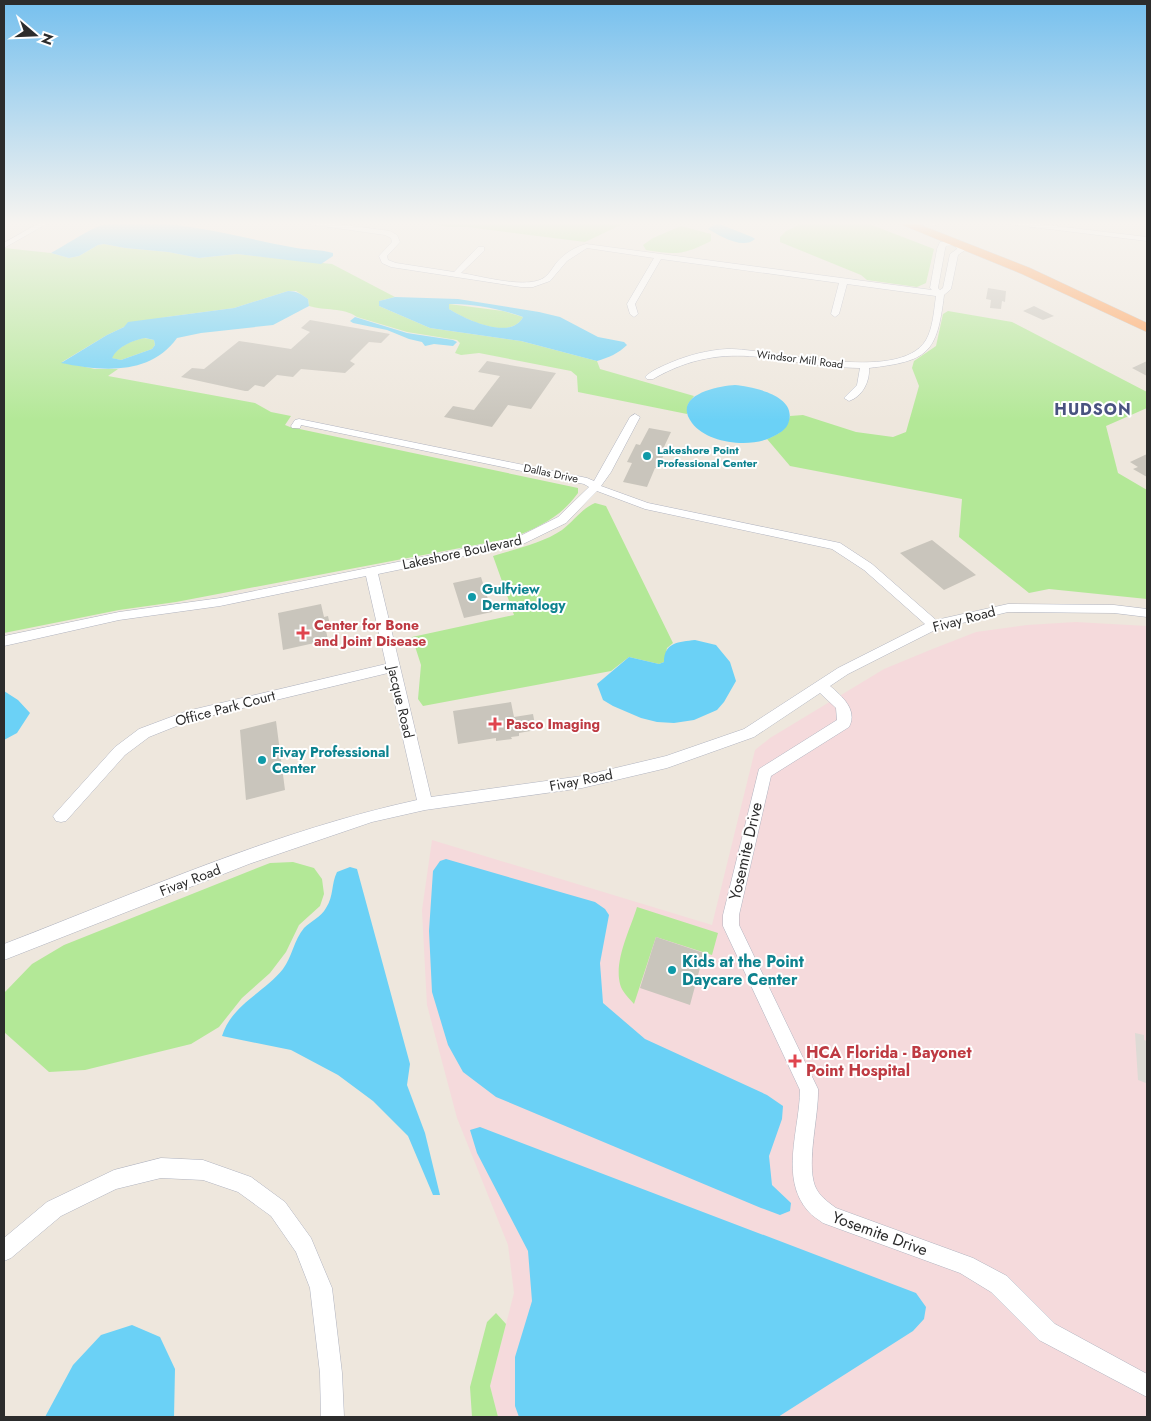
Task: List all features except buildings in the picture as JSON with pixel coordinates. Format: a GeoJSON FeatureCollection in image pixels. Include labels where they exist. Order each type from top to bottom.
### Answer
{"type":"FeatureCollection","features":[{"type":"Feature","properties":{"kind":"highway"},"geometry":{"type":"LineString","coordinates":[[1065,288],[1147,328]]}},
{"type":"Feature","properties":{"kind":"highway"},"geometry":{"type":"LineString","coordinates":[[1089,289],[1147,316]]}},
{"type":"Feature","properties":{"kind":"street"},"geometry":{"type":"LineString","coordinates":[[634,314],[631,304],[640,288]]}},
{"type":"Feature","properties":{"kind":"street"},"geometry":{"type":"LineString","coordinates":[[835,314],[842,288]]}},
{"type":"Feature","properties":{"kind":"street"},"geometry":{"type":"LineString","coordinates":[[898,288],[940,294],[947,288]]}},
{"type":"Feature","properties":{"kind":"street"},"geometry":{"type":"LineString","coordinates":[[934,288],[940,294]]}},
{"type":"Feature","properties":{"kind":"street","name":"Windsor Mill Road"},"geometry":{"type":"LineString","coordinates":[[650,377],[669,366],[686,360],[726,352],[758,353],[826,364],[864,366],[896,362],[919,352],[931,340],[940,294]]}},
{"type":"Feature","properties":{"kind":"street"},"geometry":{"type":"LineString","coordinates":[[849,398],[860,390],[865,374],[864,366]]}},
{"type":"Feature","properties":{"kind":"street","name":"Lakeshore Boulevard"},"geometry":{"type":"LineString","coordinates":[[4,641],[119,616],[220,602],[519,541],[562,520],[594,487],[606,472],[635,416]]}},
{"type":"Feature","properties":{"kind":"street","name":"Dallas Drive"},"geometry":{"type":"LineString","coordinates":[[299,422],[568,477],[587,481],[594,487],[296,426],[299,422]]}},
{"type":"Feature","properties":{"kind":"street"},"geometry":{"type":"LineString","coordinates":[[594,487],[645,506],[836,546],[868,567],[934,625]]}},
{"type":"Feature","properties":{"kind":"street","name":"Jacque Road"},"geometry":{"type":"LineString","coordinates":[[372,571],[425,804]]}},
{"type":"Feature","properties":{"kind":"street","name":"Fivay Road"},"geometry":{"type":"LineString","coordinates":[[4,952],[246,858],[372,816],[425,804],[582,782],[667,762],[749,732],[843,671],[934,625],[1008,608],[1114,610],[1147,613]]}},
{"type":"Feature","properties":{"kind":"street","name":"Office Park Court"},"geometry":{"type":"LineString","coordinates":[[61,816],[120,751],[144,733],[187,716],[394,667]]}},
{"type":"Feature","properties":{"kind":"street","name":"Yosemite Drive"},"geometry":{"type":"LineString","coordinates":[[821,686],[841,704],[845,711],[844,723],[764,773],[731,915],[731,926],[809,1089],[811,1104],[802,1167],[802,1182],[808,1197],[817,1209],[830,1216],[966,1264],[981,1272],[1014,1297],[1047,1332],[1147,1386]]}},
{"type":"Feature","properties":{"kind":"street"},"geometry":{"type":"LineString","coordinates":[[4,1251],[54,1209],[114,1180],[160,1168],[203,1170],[244,1184],[278,1209],[304,1245],[321,1288],[330,1373],[332,1417]]}},
{"type":"Feature","properties":{"kind":"shaded area","name":"HCA Florida - Bayonet Point Hospital"},"geometry":{"type":"Polygon","coordinates":[[[1076,622],[1147,626],[1147,1417],[498,1417],[490,1386],[514,1293],[508,1245],[457,1118],[427,1005],[422,910],[432,840],[712,925],[755,750],[770,738],[884,669],[930,650],[976,632],[1027,625],[1076,622]]]}},
{"type":"Feature","properties":{"kind":"shaded area"},"geometry":{"type":"Polygon","coordinates":[[[1135,1033],[1144,1035],[1144,1040],[1147,1041],[1147,1093],[1146,1083],[1138,1080],[1135,1033]]]}},
{"type":"Feature","properties":{"kind":"green space"},"geometry":{"type":"Polygon","coordinates":[[[4,288],[378,288],[395,297],[379,301],[379,306],[430,328],[521,341],[597,361],[600,369],[694,396],[688,404],[687,414],[578,392],[577,376],[571,371],[479,353],[461,355],[455,353],[460,343],[457,340],[407,332],[340,310],[309,306],[308,299],[296,291],[288,291],[234,308],[166,317],[124,327],[62,362],[95,369],[118,369],[108,376],[255,403],[271,412],[291,416],[285,425],[290,427],[578,488],[578,493],[557,515],[512,538],[4,633],[4,288]]]}},
{"type":"Feature","properties":{"kind":"green space"},"geometry":{"type":"Polygon","coordinates":[[[449,304],[503,311],[523,317],[517,324],[499,328],[477,323],[466,318],[449,309],[449,304]]]}},
{"type":"Feature","properties":{"kind":"green space"},"geometry":{"type":"Polygon","coordinates":[[[948,311],[1012,322],[1147,392],[1147,408],[1106,426],[1118,473],[1147,490],[1147,599],[1049,589],[1029,593],[959,537],[962,499],[790,466],[767,439],[782,431],[787,425],[790,416],[803,415],[856,432],[893,437],[906,432],[919,386],[912,368],[914,361],[936,346],[943,314],[948,311]]]}},
{"type":"Feature","properties":{"kind":"green space"},"geometry":{"type":"Polygon","coordinates":[[[144,338],[154,340],[155,345],[152,349],[121,360],[111,358],[125,345],[144,338]]]}},
{"type":"Feature","properties":{"kind":"green space"},"geometry":{"type":"Polygon","coordinates":[[[595,503],[606,506],[673,643],[667,648],[664,662],[659,664],[629,657],[611,671],[423,706],[418,699],[421,665],[412,637],[514,615],[493,556],[554,535],[566,527],[586,508],[595,503]]]}},
{"type":"Feature","properties":{"kind":"green space"},"geometry":{"type":"Polygon","coordinates":[[[293,862],[314,868],[322,879],[324,894],[320,906],[299,925],[286,952],[270,973],[242,998],[219,1027],[191,1044],[85,1070],[49,1072],[4,1032],[4,993],[32,964],[64,945],[270,863],[293,862]]]}},
{"type":"Feature","properties":{"kind":"green space"},"geometry":{"type":"Polygon","coordinates":[[[637,907],[718,933],[712,955],[656,937],[634,1004],[622,990],[619,965],[637,907]]]}},
{"type":"Feature","properties":{"kind":"green space"},"geometry":{"type":"Polygon","coordinates":[[[496,1313],[506,1324],[490,1386],[498,1417],[472,1417],[470,1387],[487,1322],[496,1313]]]}},
{"type":"Feature","properties":{"kind":"water"},"geometry":{"type":"Polygon","coordinates":[[[288,291],[299,293],[308,299],[309,306],[273,325],[201,333],[177,338],[166,350],[153,359],[139,365],[108,369],[61,363],[124,327],[128,322],[234,308],[288,291]],[[145,338],[135,340],[121,347],[112,358],[121,360],[152,349],[155,345],[154,340],[145,338]]]}},
{"type":"Feature","properties":{"kind":"water"},"geometry":{"type":"Polygon","coordinates":[[[395,297],[458,299],[539,312],[560,317],[598,337],[624,342],[627,345],[613,355],[597,361],[521,341],[430,328],[379,306],[379,301],[395,297]],[[449,304],[449,309],[466,318],[499,328],[517,324],[523,317],[486,307],[449,304]]]}},
{"type":"Feature","properties":{"kind":"water"},"geometry":{"type":"Polygon","coordinates":[[[355,317],[407,333],[457,342],[453,346],[434,344],[425,346],[422,342],[387,330],[350,321],[355,317]]]}},
{"type":"Feature","properties":{"kind":"water"},"geometry":{"type":"Polygon","coordinates":[[[735,385],[762,390],[780,399],[786,405],[789,412],[789,421],[786,427],[770,438],[751,443],[728,442],[707,435],[699,430],[692,423],[687,413],[687,405],[699,394],[708,390],[735,385]]]}},
{"type":"Feature","properties":{"kind":"water"},"geometry":{"type":"Polygon","coordinates":[[[695,640],[716,645],[730,662],[736,681],[717,710],[694,720],[674,723],[657,722],[641,718],[603,700],[597,684],[629,657],[659,664],[664,662],[667,650],[674,644],[695,640]]]}},
{"type":"Feature","properties":{"kind":"water"},"geometry":{"type":"Polygon","coordinates":[[[4,691],[18,700],[30,713],[17,733],[4,740],[4,691]]]}},
{"type":"Feature","properties":{"kind":"water"},"geometry":{"type":"Polygon","coordinates":[[[446,859],[595,902],[605,909],[609,915],[600,963],[603,1003],[645,1039],[767,1095],[783,1106],[782,1119],[769,1156],[772,1185],[791,1203],[790,1211],[780,1215],[761,1208],[496,1097],[463,1072],[448,1045],[432,992],[429,931],[433,871],[440,861],[446,859]]]}},
{"type":"Feature","properties":{"kind":"water"},"geometry":{"type":"Polygon","coordinates":[[[350,867],[357,869],[410,1064],[407,1085],[425,1133],[440,1195],[433,1195],[408,1136],[373,1101],[338,1075],[291,1050],[222,1036],[233,1015],[283,969],[304,928],[321,914],[329,904],[337,872],[350,867]]]}},
{"type":"Feature","properties":{"kind":"water"},"geometry":{"type":"Polygon","coordinates":[[[480,1127],[916,1293],[926,1307],[924,1319],[913,1331],[778,1417],[519,1417],[515,1406],[515,1357],[532,1301],[528,1251],[477,1153],[470,1130],[480,1127]]]}},
{"type":"Feature","properties":{"kind":"water"},"geometry":{"type":"Polygon","coordinates":[[[132,1325],[160,1337],[175,1369],[174,1417],[45,1417],[73,1365],[101,1335],[132,1325]]]}},
{"type":"Feature","properties":{"kind":"place","name":"Lakeshore Point Professional Center"},"geometry":{"type":"Point","coordinates":[647,456]}},
{"type":"Feature","properties":{"kind":"place","name":"Gulfview Dermatology"},"geometry":{"type":"Point","coordinates":[472,597]}},
{"type":"Feature","properties":{"kind":"place","name":"Center for Bone and Joint Disease"},"geometry":{"type":"Point","coordinates":[303,633]}},
{"type":"Feature","properties":{"kind":"place","name":"Pasco Imaging"},"geometry":{"type":"Point","coordinates":[495,724]}},
{"type":"Feature","properties":{"kind":"place","name":"Fivay Professional Center"},"geometry":{"type":"Point","coordinates":[262,760]}},
{"type":"Feature","properties":{"kind":"place","name":"Kids at the Point Daycare Center"},"geometry":{"type":"Point","coordinates":[672,970]}},
{"type":"Feature","properties":{"kind":"place","name":"HCA Florida - Bayonet Point Hospital"},"geometry":{"type":"Point","coordinates":[795,1061]}},
{"type":"Feature","properties":{"kind":"district","name":"HUDSON"},"geometry":{"type":"Point","coordinates":[1093,409]}}]}
